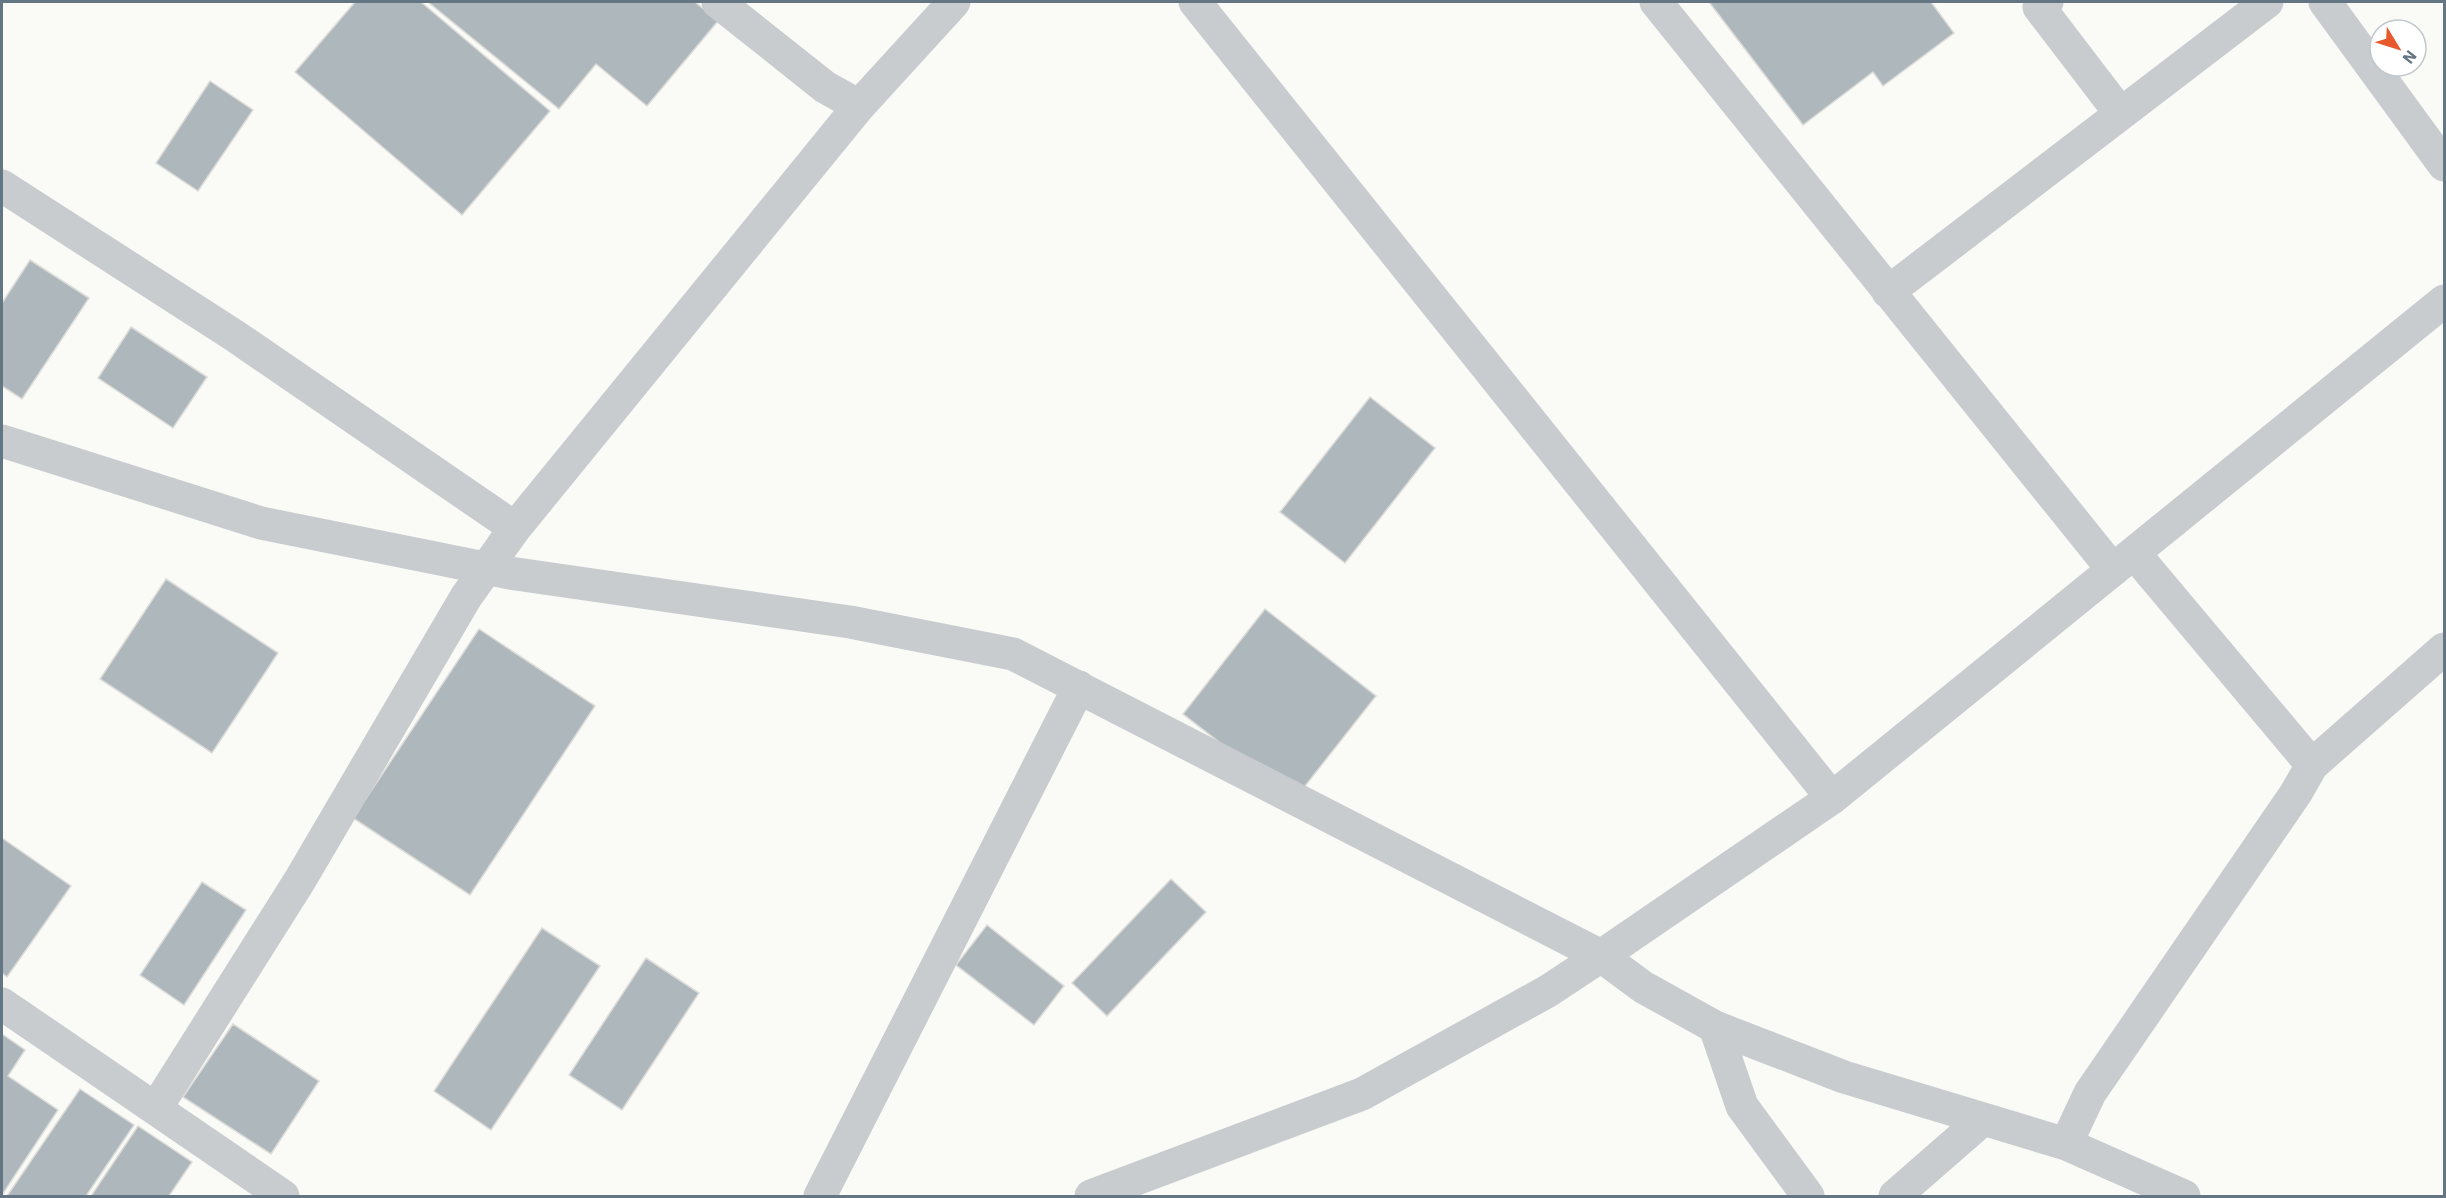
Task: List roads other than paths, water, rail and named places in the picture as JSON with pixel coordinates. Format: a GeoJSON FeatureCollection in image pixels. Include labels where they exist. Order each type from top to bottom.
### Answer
{"type":"FeatureCollection","features":[{"type":"Feature","properties":{"kind":"street"},"geometry":{"type":"LineString","coordinates":[[718,2],[825,87],[859,106]]}},
{"type":"Feature","properties":{"kind":"street"},"geometry":{"type":"LineString","coordinates":[[156,1108],[300,880],[466,597],[515,528],[859,106],[954,2]]}},
{"type":"Feature","properties":{"kind":"street"},"geometry":{"type":"LineString","coordinates":[[1195,2],[1832,798]]}},
{"type":"Feature","properties":{"kind":"street"},"geometry":{"type":"LineString","coordinates":[[1656,2],[1888,292],[2123,562],[2312,765]]}},
{"type":"Feature","properties":{"kind":"street"},"geometry":{"type":"LineString","coordinates":[[2047,2],[2039,8],[2120,113]]}},
{"type":"Feature","properties":{"kind":"street"},"geometry":{"type":"LineString","coordinates":[[1888,292],[2266,2]]}},
{"type":"Feature","properties":{"kind":"street"},"geometry":{"type":"LineString","coordinates":[[2325,2],[2445,165]]}},
{"type":"Feature","properties":{"kind":"street"},"geometry":{"type":"LineString","coordinates":[[2,186],[235,336],[515,528]]}},
{"type":"Feature","properties":{"kind":"street"},"geometry":{"type":"LineString","coordinates":[[1091,1197],[1362,1095],[1548,991],[1601,956],[1832,798],[2445,301]]}},
{"type":"Feature","properties":{"kind":"street"},"geometry":{"type":"LineString","coordinates":[[2,441],[261,523],[486,569],[850,622],[1013,654],[1601,956],[1643,987],[1715,1027],[1844,1077],[2066,1144],[2184,1197]]}},
{"type":"Feature","properties":{"kind":"street"},"geometry":{"type":"LineString","coordinates":[[2066,1144],[2090,1093],[2296,793],[2312,765],[2445,649]]}},
{"type":"Feature","properties":{"kind":"street"},"geometry":{"type":"LineString","coordinates":[[820,1197],[1079,687]]}},
{"type":"Feature","properties":{"kind":"street"},"geometry":{"type":"LineString","coordinates":[[2,1004],[283,1197]]}},
{"type":"Feature","properties":{"kind":"street"},"geometry":{"type":"LineString","coordinates":[[1715,1027],[1742,1106],[1808,1197]]}},
{"type":"Feature","properties":{"kind":"street"},"geometry":{"type":"LineString","coordinates":[[1895,1197],[1982,1120]]}}]}
